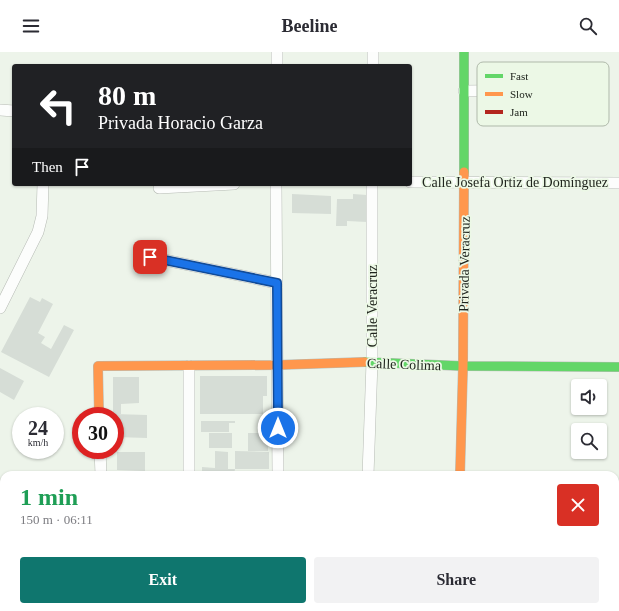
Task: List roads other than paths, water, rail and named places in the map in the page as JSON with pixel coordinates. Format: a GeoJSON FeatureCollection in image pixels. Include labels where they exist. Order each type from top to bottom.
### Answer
{"type":"FeatureCollection","features":[{"type":"Feature","properties":{"kind":"street"},"geometry":{"type":"LineString","coordinates":[[277,52],[277,64]]}},
{"type":"Feature","properties":{"kind":"street"},"geometry":{"type":"LineString","coordinates":[[373,52],[373,64]]}},
{"type":"Feature","properties":{"kind":"street","name":"Privada Veracruz"},"geometry":{"type":"LineString","coordinates":[[460,471],[465,182],[464,52]]}},
{"type":"Feature","properties":{"kind":"street"},"geometry":{"type":"LineString","coordinates":[[464,91],[477,91]]}},
{"type":"Feature","properties":{"kind":"street"},"geometry":{"type":"LineString","coordinates":[[0,110],[12,110]]}},
{"type":"Feature","properties":{"kind":"street","name":"Calle Josefa Ortiz de Domínguez"},"geometry":{"type":"LineString","coordinates":[[412,182],[619,183]]}},
{"type":"Feature","properties":{"kind":"street"},"geometry":{"type":"LineString","coordinates":[[0,308],[38,232],[42,216],[43,186]]}},
{"type":"Feature","properties":{"kind":"street"},"geometry":{"type":"LineString","coordinates":[[159,188],[196,186]]}},
{"type":"Feature","properties":{"kind":"street"},"geometry":{"type":"LineString","coordinates":[[276,186],[278,471]]}},
{"type":"Feature","properties":{"kind":"street","name":"Calle Veracruz"},"geometry":{"type":"LineString","coordinates":[[368,471],[372,362],[372,186]]}},
{"type":"Feature","properties":{"kind":"street"},"geometry":{"type":"LineString","coordinates":[[150,257],[277,283]]}},
{"type":"Feature","properties":{"kind":"street","name":"Calle Colima"},"geometry":{"type":"LineString","coordinates":[[99,407],[98,366],[278,365],[372,362],[463,366],[619,367]]}},
{"type":"Feature","properties":{"kind":"street"},"geometry":{"type":"LineString","coordinates":[[189,366],[189,471]]}},
{"type":"Feature","properties":{"kind":"street"},"geometry":{"type":"LineString","coordinates":[[100,459],[100,471]]}}]}
